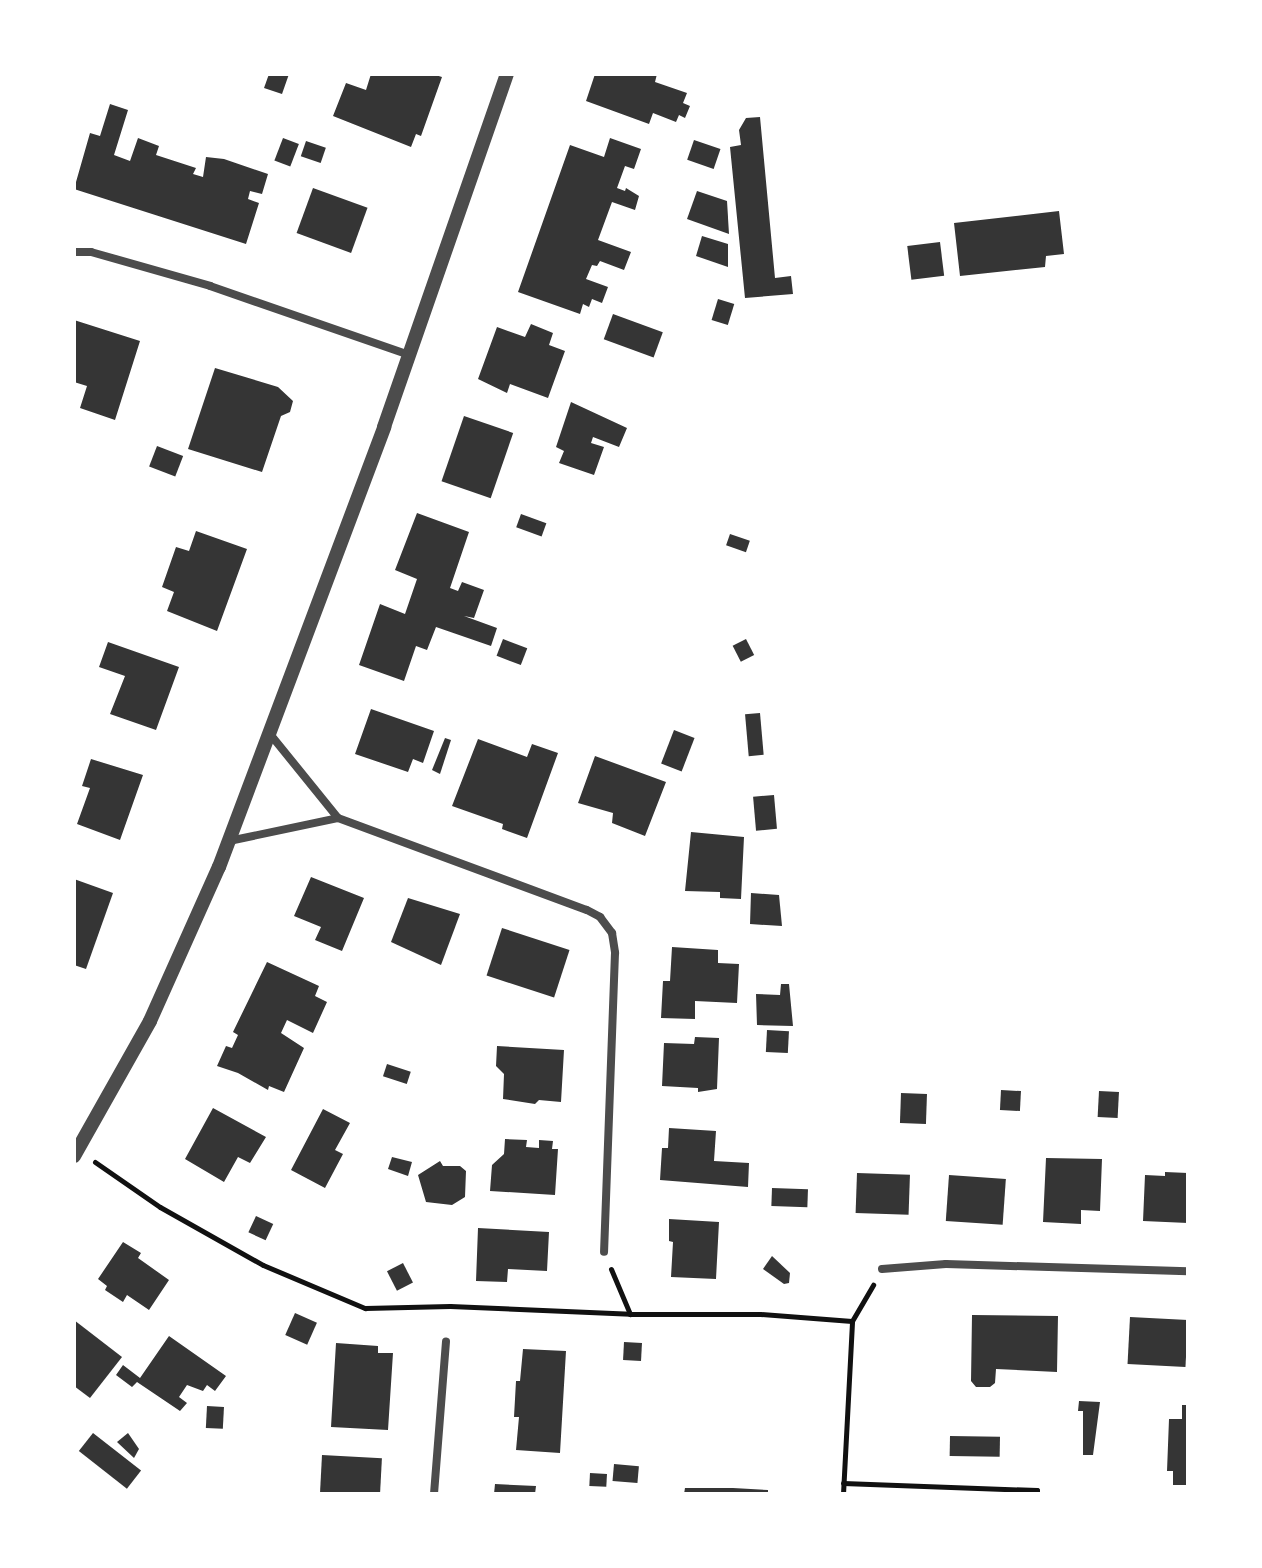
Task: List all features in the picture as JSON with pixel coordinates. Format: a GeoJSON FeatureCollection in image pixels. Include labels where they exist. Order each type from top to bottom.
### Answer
{"type":"FeatureCollection","features":[{"type":"Feature","properties":{"kind":"street"},"geometry":{"type":"LineString","coordinates":[[76,1152],[150,1021],[229,841],[409,355],[507,74]]}},
{"type":"Feature","properties":{"kind":"street"},"geometry":{"type":"LineString","coordinates":[[74,252],[91,252],[210,286],[409,355]]}},
{"type":"Feature","properties":{"kind":"street"},"geometry":{"type":"LineString","coordinates":[[270,734],[338,818],[587,910],[600,917],[612,933],[615,953],[604,1252]]}},
{"type":"Feature","properties":{"kind":"street"},"geometry":{"type":"LineString","coordinates":[[229,841],[338,818]]}},
{"type":"Feature","properties":{"kind":"street"},"geometry":{"type":"LineString","coordinates":[[882,1269],[946,1264],[1188,1271]]}},
{"type":"Feature","properties":{"kind":"street"},"geometry":{"type":"LineString","coordinates":[[434,1494],[446,1341]]}},
{"type":"Feature","properties":{"kind":"path"},"geometry":{"type":"LineString","coordinates":[[76,1152],[263,1265],[365,1308],[450,1306],[630,1314],[760,1314],[852,1321]]}},
{"type":"Feature","properties":{"kind":"path"},"geometry":{"type":"LineString","coordinates":[[604,1252],[630,1314]]}},
{"type":"Feature","properties":{"kind":"path"},"geometry":{"type":"LineString","coordinates":[[843,1494],[852,1321],[882,1269]]}},
{"type":"Feature","properties":{"kind":"path"},"geometry":{"type":"LineString","coordinates":[[843,1483],[1037,1490],[1037,1494]]}},
{"type":"Feature","properties":{"kind":"building"},"geometry":{"type":"Polygon","coordinates":[[[269,74],[289,74],[282,94],[264,88],[269,74]]]}},
{"type":"Feature","properties":{"kind":"building"},"geometry":{"type":"Polygon","coordinates":[[[371,74],[432,74],[442,77],[421,136],[416,134],[411,147],[333,116],[346,83],[366,90],[371,74]]]}},
{"type":"Feature","properties":{"kind":"building"},"geometry":{"type":"Polygon","coordinates":[[[595,74],[657,74],[655,82],[687,93],[683,103],[690,106],[685,118],[679,115],[676,122],[653,113],[649,124],[586,101],[595,74]]]}},
{"type":"Feature","properties":{"kind":"building"},"geometry":{"type":"Polygon","coordinates":[[[110,104],[128,110],[114,155],[130,161],[138,138],[159,146],[156,155],[196,168],[193,174],[203,177],[206,157],[224,159],[268,174],[262,194],[250,191],[248,199],[259,203],[246,244],[74,189],[90,133],[100,136],[110,104]]]}},
{"type":"Feature","properties":{"kind":"building"},"geometry":{"type":"Polygon","coordinates":[[[760,117],[775,278],[791,276],[793,294],[745,298],[730,147],[741,145],[739,130],[746,118],[760,117]]]}},
{"type":"Feature","properties":{"kind":"building"},"geometry":{"type":"Polygon","coordinates":[[[283,138],[299,144],[290,166],[274,160],[283,138]]]}},
{"type":"Feature","properties":{"kind":"building"},"geometry":{"type":"Polygon","coordinates":[[[610,138],[641,149],[634,169],[625,166],[617,188],[625,191],[626,188],[639,196],[635,210],[612,202],[598,240],[631,252],[624,270],[600,261],[597,266],[592,265],[586,279],[608,287],[602,303],[592,299],[589,307],[583,304],[580,314],[518,292],[570,145],[604,157],[610,138]]]}},
{"type":"Feature","properties":{"kind":"building"},"geometry":{"type":"Polygon","coordinates":[[[694,140],[720,149],[714,169],[687,160],[694,140]]]}},
{"type":"Feature","properties":{"kind":"building"},"geometry":{"type":"Polygon","coordinates":[[[306,141],[326,148],[321,163],[301,156],[306,141]]]}},
{"type":"Feature","properties":{"kind":"building"},"geometry":{"type":"Polygon","coordinates":[[[313,188],[368,208],[351,253],[297,233],[313,188]]]}},
{"type":"Feature","properties":{"kind":"building"},"geometry":{"type":"Polygon","coordinates":[[[697,191],[727,201],[729,234],[687,219],[697,191]]]}},
{"type":"Feature","properties":{"kind":"building"},"geometry":{"type":"Polygon","coordinates":[[[1059,211],[1064,254],[1046,256],[1045,267],[960,276],[954,223],[1059,211]]]}},
{"type":"Feature","properties":{"kind":"building"},"geometry":{"type":"Polygon","coordinates":[[[702,236],[728,244],[728,267],[696,256],[702,236]]]}},
{"type":"Feature","properties":{"kind":"building"},"geometry":{"type":"Polygon","coordinates":[[[940,242],[944,276],[911,280],[907,246],[940,242]]]}},
{"type":"Feature","properties":{"kind":"building"},"geometry":{"type":"Polygon","coordinates":[[[718,299],[734,304],[728,325],[712,320],[718,299]]]}},
{"type":"Feature","properties":{"kind":"building"},"geometry":{"type":"Polygon","coordinates":[[[613,314],[663,332],[654,357],[604,339],[613,314]]]}},
{"type":"Feature","properties":{"kind":"building"},"geometry":{"type":"Polygon","coordinates":[[[74,320],[140,341],[115,420],[80,408],[87,386],[74,382],[74,320]]]}},
{"type":"Feature","properties":{"kind":"building"},"geometry":{"type":"Polygon","coordinates":[[[531,324],[553,333],[549,345],[565,351],[548,398],[510,384],[507,393],[478,379],[497,327],[525,337],[531,324]]]}},
{"type":"Feature","properties":{"kind":"building"},"geometry":{"type":"Polygon","coordinates":[[[215,368],[278,387],[293,401],[290,412],[281,416],[262,472],[188,449],[215,368]]]}},
{"type":"Feature","properties":{"kind":"building"},"geometry":{"type":"Polygon","coordinates":[[[571,402],[627,428],[619,447],[593,437],[591,443],[604,447],[594,475],[559,463],[564,451],[556,447],[571,402]]]}},
{"type":"Feature","properties":{"kind":"building"},"geometry":{"type":"Polygon","coordinates":[[[464,416],[513,433],[491,498],[442,481],[464,416]]]}},
{"type":"Feature","properties":{"kind":"building"},"geometry":{"type":"Polygon","coordinates":[[[157,446],[183,456],[175,477],[149,467],[157,446]]]}},
{"type":"Feature","properties":{"kind":"building"},"geometry":{"type":"Polygon","coordinates":[[[417,513],[469,532],[450,588],[458,591],[462,582],[484,590],[474,618],[464,616],[497,628],[491,646],[436,627],[427,650],[416,646],[404,681],[359,665],[380,604],[405,614],[417,579],[395,570],[417,513]]]}},
{"type":"Feature","properties":{"kind":"building"},"geometry":{"type":"Polygon","coordinates":[[[521,514],[546,523],[542,536],[516,527],[521,514]]]}},
{"type":"Feature","properties":{"kind":"building"},"geometry":{"type":"Polygon","coordinates":[[[196,531],[247,549],[217,631],[167,611],[174,592],[162,587],[176,547],[189,551],[196,531]]]}},
{"type":"Feature","properties":{"kind":"building"},"geometry":{"type":"Polygon","coordinates":[[[730,534],[750,541],[746,552],[726,545],[730,534]]]}},
{"type":"Feature","properties":{"kind":"building"},"geometry":{"type":"Polygon","coordinates":[[[503,639],[527,648],[521,665],[497,656],[503,639]]]}},
{"type":"Feature","properties":{"kind":"building"},"geometry":{"type":"Polygon","coordinates":[[[746,639],[754,655],[741,662],[733,646],[746,639]]]}},
{"type":"Feature","properties":{"kind":"building"},"geometry":{"type":"Polygon","coordinates":[[[108,642],[179,667],[156,730],[110,714],[125,676],[99,667],[108,642]]]}},
{"type":"Feature","properties":{"kind":"building"},"geometry":{"type":"Polygon","coordinates":[[[371,709],[434,731],[423,763],[413,759],[408,772],[355,754],[371,709]]]}},
{"type":"Feature","properties":{"kind":"building"},"geometry":{"type":"Polygon","coordinates":[[[760,713],[764,755],[749,756],[745,714],[760,713]]]}},
{"type":"Feature","properties":{"kind":"building"},"geometry":{"type":"Polygon","coordinates":[[[674,730],[695,738],[682,771],[661,764],[674,730]]]}},
{"type":"Feature","properties":{"kind":"building"},"geometry":{"type":"Polygon","coordinates":[[[445,738],[451,740],[440,774],[432,770],[445,738]]]}},
{"type":"Feature","properties":{"kind":"building"},"geometry":{"type":"Polygon","coordinates":[[[478,739],[527,757],[532,744],[558,753],[527,838],[502,829],[503,824],[452,806],[478,739]]]}},
{"type":"Feature","properties":{"kind":"building"},"geometry":{"type":"Polygon","coordinates":[[[595,756],[666,782],[645,836],[612,823],[613,813],[578,803],[595,756]]]}},
{"type":"Feature","properties":{"kind":"building"},"geometry":{"type":"Polygon","coordinates":[[[91,759],[143,775],[120,840],[77,824],[90,788],[82,786],[91,759]]]}},
{"type":"Feature","properties":{"kind":"building"},"geometry":{"type":"Polygon","coordinates":[[[774,795],[777,829],[756,831],[753,797],[774,795]]]}},
{"type":"Feature","properties":{"kind":"building"},"geometry":{"type":"Polygon","coordinates":[[[691,832],[744,837],[741,899],[720,898],[720,892],[685,891],[691,832]]]}},
{"type":"Feature","properties":{"kind":"building"},"geometry":{"type":"Polygon","coordinates":[[[311,877],[364,898],[342,951],[315,940],[321,927],[294,916],[311,877]]]}},
{"type":"Feature","properties":{"kind":"building"},"geometry":{"type":"Polygon","coordinates":[[[74,879],[113,893],[86,969],[74,965],[74,879]]]}},
{"type":"Feature","properties":{"kind":"building"},"geometry":{"type":"Polygon","coordinates":[[[751,893],[779,895],[782,926],[750,924],[751,893]]]}},
{"type":"Feature","properties":{"kind":"building"},"geometry":{"type":"Polygon","coordinates":[[[408,898],[460,914],[441,965],[391,942],[408,898]]]}},
{"type":"Feature","properties":{"kind":"building"},"geometry":{"type":"Polygon","coordinates":[[[502,928],[570,950],[554,997],[487,976],[502,928]]]}},
{"type":"Feature","properties":{"kind":"building"},"geometry":{"type":"Polygon","coordinates":[[[672,947],[718,950],[718,963],[739,964],[737,1003],[695,1001],[695,1019],[661,1018],[663,981],[670,981],[672,947]]]}},
{"type":"Feature","properties":{"kind":"building"},"geometry":{"type":"Polygon","coordinates":[[[267,962],[319,986],[315,996],[327,1002],[313,1033],[287,1020],[281,1033],[304,1048],[284,1092],[269,1086],[268,1090],[238,1073],[217,1066],[226,1046],[232,1048],[238,1035],[233,1032],[267,962]]]}},
{"type":"Feature","properties":{"kind":"building"},"geometry":{"type":"Polygon","coordinates":[[[781,984],[789,984],[793,1026],[757,1025],[756,994],[780,995],[781,984]]]}},
{"type":"Feature","properties":{"kind":"building"},"geometry":{"type":"Polygon","coordinates":[[[767,1030],[789,1031],[788,1053],[766,1052],[767,1030]]]}},
{"type":"Feature","properties":{"kind":"building"},"geometry":{"type":"Polygon","coordinates":[[[695,1037],[719,1038],[717,1089],[698,1092],[698,1088],[662,1086],[664,1043],[694,1044],[695,1037]]]}},
{"type":"Feature","properties":{"kind":"building"},"geometry":{"type":"Polygon","coordinates":[[[497,1046],[564,1050],[561,1102],[539,1100],[535,1104],[503,1099],[504,1074],[496,1066],[497,1046]]]}},
{"type":"Feature","properties":{"kind":"building"},"geometry":{"type":"Polygon","coordinates":[[[387,1064],[411,1072],[407,1084],[383,1076],[387,1064]]]}},
{"type":"Feature","properties":{"kind":"building"},"geometry":{"type":"Polygon","coordinates":[[[1001,1090],[1021,1091],[1020,1111],[1000,1110],[1001,1090]]]}},
{"type":"Feature","properties":{"kind":"building"},"geometry":{"type":"Polygon","coordinates":[[[1099,1091],[1119,1092],[1118,1118],[1098,1117],[1099,1091]]]}},
{"type":"Feature","properties":{"kind":"building"},"geometry":{"type":"Polygon","coordinates":[[[901,1093],[927,1094],[926,1124],[900,1123],[901,1093]]]}},
{"type":"Feature","properties":{"kind":"building"},"geometry":{"type":"Polygon","coordinates":[[[213,1108],[266,1137],[250,1163],[238,1157],[224,1182],[185,1159],[213,1108]]]}},
{"type":"Feature","properties":{"kind":"building"},"geometry":{"type":"Polygon","coordinates":[[[323,1109],[350,1123],[335,1150],[343,1154],[325,1188],[291,1170],[323,1109]]]}},
{"type":"Feature","properties":{"kind":"building"},"geometry":{"type":"Polygon","coordinates":[[[669,1128],[716,1131],[714,1161],[749,1163],[748,1187],[660,1180],[662,1148],[668,1148],[669,1128]]]}},
{"type":"Feature","properties":{"kind":"building"},"geometry":{"type":"Polygon","coordinates":[[[505,1139],[527,1140],[526,1147],[539,1148],[539,1140],[553,1141],[552,1149],[558,1149],[555,1195],[490,1191],[492,1165],[504,1154],[505,1139]]]}},
{"type":"Feature","properties":{"kind":"building"},"geometry":{"type":"Polygon","coordinates":[[[392,1157],[412,1162],[408,1176],[388,1169],[392,1157]]]}},
{"type":"Feature","properties":{"kind":"building"},"geometry":{"type":"Polygon","coordinates":[[[1046,1158],[1102,1159],[1100,1211],[1081,1210],[1081,1224],[1043,1222],[1046,1158]]]}},
{"type":"Feature","properties":{"kind":"building"},"geometry":{"type":"Polygon","coordinates":[[[440,1161],[443,1166],[460,1166],[466,1171],[465,1197],[452,1205],[426,1202],[418,1175],[440,1161]]]}},
{"type":"Feature","properties":{"kind":"building"},"geometry":{"type":"Polygon","coordinates":[[[1165,1172],[1188,1173],[1188,1223],[1143,1221],[1145,1175],[1165,1176],[1165,1172]]]}},
{"type":"Feature","properties":{"kind":"building"},"geometry":{"type":"Polygon","coordinates":[[[857,1173],[910,1175],[909,1215],[856,1213],[857,1173]]]}},
{"type":"Feature","properties":{"kind":"building"},"geometry":{"type":"Polygon","coordinates":[[[949,1175],[1006,1179],[1003,1225],[946,1221],[949,1175]]]}},
{"type":"Feature","properties":{"kind":"building"},"geometry":{"type":"Polygon","coordinates":[[[772,1188],[808,1189],[807,1207],[771,1206],[772,1188]]]}},
{"type":"Feature","properties":{"kind":"building"},"geometry":{"type":"Polygon","coordinates":[[[256,1216],[273,1224],[266,1240],[248,1232],[256,1216]]]}},
{"type":"Feature","properties":{"kind":"building"},"geometry":{"type":"Polygon","coordinates":[[[669,1219],[719,1222],[716,1279],[671,1277],[673,1242],[669,1241],[669,1219]]]}},
{"type":"Feature","properties":{"kind":"building"},"geometry":{"type":"Polygon","coordinates":[[[478,1228],[549,1232],[547,1271],[508,1269],[507,1282],[476,1281],[478,1228]]]}},
{"type":"Feature","properties":{"kind":"building"},"geometry":{"type":"Polygon","coordinates":[[[123,1242],[141,1253],[138,1258],[169,1280],[149,1310],[127,1295],[123,1302],[105,1290],[107,1286],[98,1279],[123,1242]]]}},
{"type":"Feature","properties":{"kind":"building"},"geometry":{"type":"Polygon","coordinates":[[[772,1256],[790,1273],[789,1283],[784,1284],[763,1269],[772,1256]]]}},
{"type":"Feature","properties":{"kind":"building"},"geometry":{"type":"Polygon","coordinates":[[[403,1263],[413,1283],[397,1291],[387,1271],[403,1263]]]}},
{"type":"Feature","properties":{"kind":"building"},"geometry":{"type":"Polygon","coordinates":[[[295,1313],[317,1323],[307,1345],[285,1335],[295,1313]]]}},
{"type":"Feature","properties":{"kind":"building"},"geometry":{"type":"Polygon","coordinates":[[[972,1315],[1058,1316],[1057,1372],[996,1369],[995,1383],[990,1387],[976,1387],[971,1381],[972,1315]]]}},
{"type":"Feature","properties":{"kind":"building"},"geometry":{"type":"Polygon","coordinates":[[[1130,1317],[1188,1320],[1185,1367],[1128,1364],[1130,1317]]]}},
{"type":"Feature","properties":{"kind":"building"},"geometry":{"type":"Polygon","coordinates":[[[74,1320],[122,1357],[90,1398],[74,1386],[74,1320]]]}},
{"type":"Feature","properties":{"kind":"building"},"geometry":{"type":"Polygon","coordinates":[[[169,1336],[226,1376],[215,1391],[207,1385],[203,1391],[187,1385],[179,1397],[187,1403],[180,1411],[137,1382],[132,1387],[116,1375],[123,1365],[140,1378],[169,1336]]]}},
{"type":"Feature","properties":{"kind":"building"},"geometry":{"type":"Polygon","coordinates":[[[624,1342],[642,1343],[641,1361],[623,1360],[624,1342]]]}},
{"type":"Feature","properties":{"kind":"building"},"geometry":{"type":"Polygon","coordinates":[[[336,1343],[378,1346],[378,1353],[393,1353],[388,1430],[331,1427],[336,1343]]]}},
{"type":"Feature","properties":{"kind":"building"},"geometry":{"type":"Polygon","coordinates":[[[523,1349],[566,1351],[560,1453],[516,1450],[519,1417],[514,1417],[516,1381],[520,1381],[523,1349]]]}},
{"type":"Feature","properties":{"kind":"building"},"geometry":{"type":"Polygon","coordinates":[[[1079,1401],[1100,1402],[1093,1455],[1083,1455],[1083,1411],[1078,1411],[1079,1401]]]}},
{"type":"Feature","properties":{"kind":"building"},"geometry":{"type":"Polygon","coordinates":[[[1182,1405],[1188,1405],[1188,1485],[1173,1485],[1173,1471],[1167,1471],[1169,1419],[1182,1419],[1182,1405]]]}},
{"type":"Feature","properties":{"kind":"building"},"geometry":{"type":"Polygon","coordinates":[[[207,1406],[224,1407],[223,1429],[206,1428],[207,1406]]]}},
{"type":"Feature","properties":{"kind":"building"},"geometry":{"type":"Polygon","coordinates":[[[93,1433],[141,1471],[127,1489],[79,1451],[93,1433]]]}},
{"type":"Feature","properties":{"kind":"building"},"geometry":{"type":"Polygon","coordinates":[[[128,1433],[139,1449],[134,1458],[117,1442],[128,1433]]]}},
{"type":"Feature","properties":{"kind":"building"},"geometry":{"type":"Polygon","coordinates":[[[950,1436],[1000,1437],[1000,1457],[950,1456],[950,1436]]]}},
{"type":"Feature","properties":{"kind":"building"},"geometry":{"type":"Polygon","coordinates":[[[322,1455],[382,1458],[380,1494],[320,1494],[322,1455]]]}},
{"type":"Feature","properties":{"kind":"building"},"geometry":{"type":"Polygon","coordinates":[[[614,1464],[639,1466],[637,1483],[613,1481],[614,1464]]]}},
{"type":"Feature","properties":{"kind":"building"},"geometry":{"type":"Polygon","coordinates":[[[590,1473],[607,1474],[606,1487],[589,1486],[590,1473]]]}},
{"type":"Feature","properties":{"kind":"building"},"geometry":{"type":"Polygon","coordinates":[[[495,1484],[536,1486],[535,1494],[494,1494],[495,1484]]]}},
{"type":"Feature","properties":{"kind":"building"},"geometry":{"type":"Polygon","coordinates":[[[685,1488],[768,1490],[768,1494],[684,1494],[685,1488]]]}}]}
